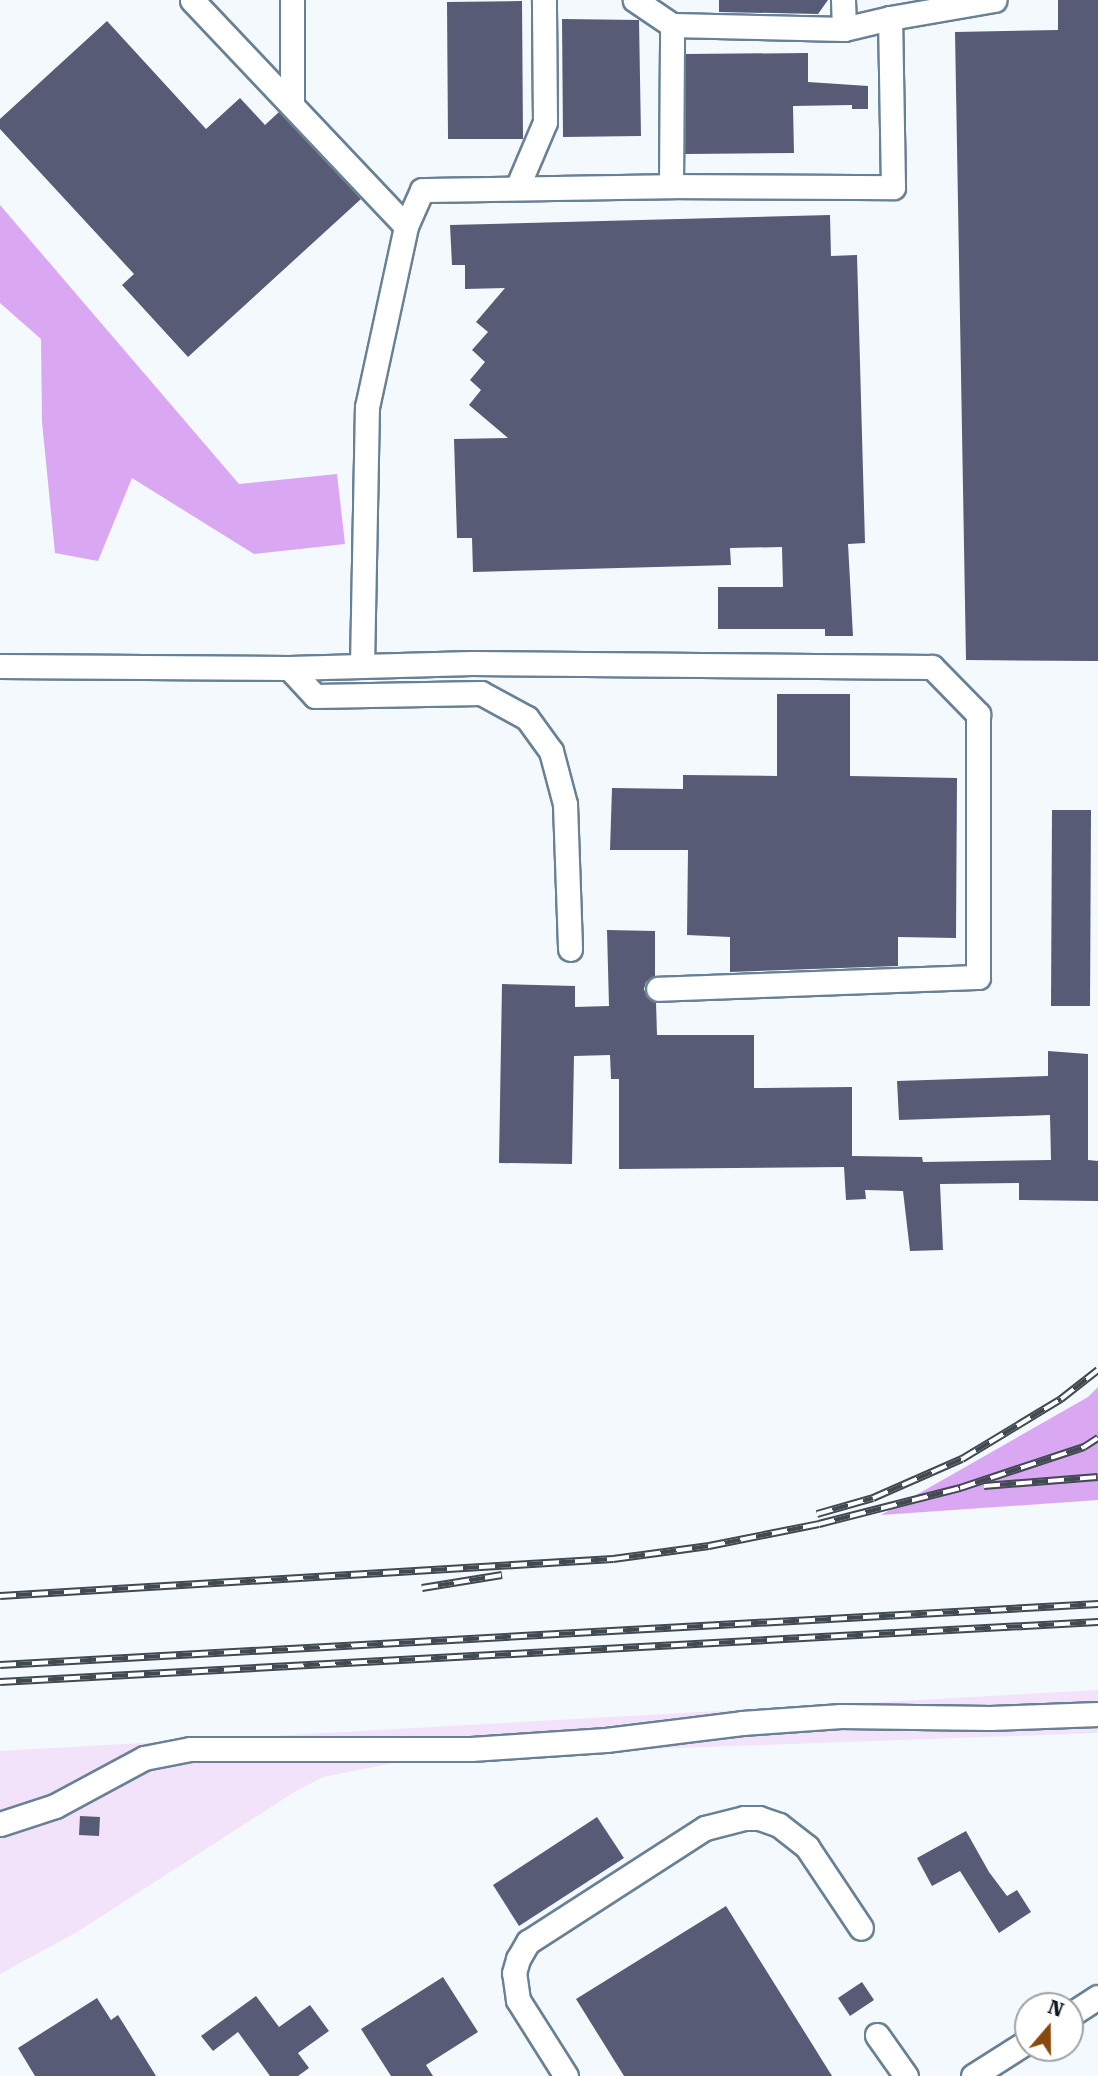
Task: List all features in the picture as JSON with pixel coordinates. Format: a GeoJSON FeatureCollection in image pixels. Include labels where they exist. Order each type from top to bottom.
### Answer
{"type":"FeatureCollection","features":[{"type":"Feature","properties":{"kind":"lane"},"geometry":{"type":"LineString","coordinates":[[192,0],[406,226]]}},
{"type":"Feature","properties":{"kind":"lane"},"geometry":{"type":"LineString","coordinates":[[292,0],[292,105]]}},
{"type":"Feature","properties":{"kind":"lane"},"geometry":{"type":"LineString","coordinates":[[517,188],[545,122],[544,0]]}},
{"type":"Feature","properties":{"kind":"lane"},"geometry":{"type":"LineString","coordinates":[[635,0],[671,26],[844,29],[994,0]]}},
{"type":"Feature","properties":{"kind":"lane"},"geometry":{"type":"LineString","coordinates":[[843,0],[844,29]]}},
{"type":"Feature","properties":{"kind":"lane"},"geometry":{"type":"LineString","coordinates":[[362,666],[367,407],[406,226],[422,190],[671,186],[893,187],[890,18]]}},
{"type":"Feature","properties":{"kind":"lane"},"geometry":{"type":"LineString","coordinates":[[671,26],[671,186]]}},
{"type":"Feature","properties":{"kind":"lane"},"geometry":{"type":"LineString","coordinates":[[0,666],[289,668],[486,663],[932,667],[978,714],[978,977],[658,989]]}},
{"type":"Feature","properties":{"kind":"lane"},"geometry":{"type":"LineString","coordinates":[[289,668],[315,696],[481,693],[527,718],[551,751],[565,804],[570,949]]}},
{"type":"Feature","properties":{"kind":"lane"},"geometry":{"type":"LineString","coordinates":[[0,1824],[55,1806],[144,1758],[190,1749],[471,1749],[606,1740],[743,1723],[841,1716],[990,1718],[1098,1714]]}},
{"type":"Feature","properties":{"kind":"lane"},"geometry":{"type":"LineString","coordinates":[[566,2076],[518,2000],[514,1973],[518,1959],[528,1942],[705,1828],[744,1818],[759,1818],[779,1825],[807,1847],[861,1928]]}},
{"type":"Feature","properties":{"kind":"lane"},"geometry":{"type":"LineString","coordinates":[[877,2035],[905,2076]]}},
{"type":"Feature","properties":{"kind":"lane"},"geometry":{"type":"LineString","coordinates":[[973,2076],[1014,2050]]}},
{"type":"Feature","properties":{"kind":"shaded area"},"geometry":{"type":"Polygon","coordinates":[[[0,205],[239,484],[337,474],[345,544],[254,554],[132,478],[98,561],[55,553],[42,422],[41,339],[0,303],[0,205]]]}},
{"type":"Feature","properties":{"kind":"shaded area"},"geometry":{"type":"Polygon","coordinates":[[[1098,1387],[1098,1500],[881,1515],[1088,1397],[1098,1387]]]}},
{"type":"Feature","properties":{"kind":"shaded area"},"geometry":{"type":"Polygon","coordinates":[[[1098,1690],[1098,1733],[423,1757],[323,1777],[296,1791],[77,1932],[0,1974],[0,1751],[1098,1690]]]}},
{"type":"Feature","properties":{"kind":"building"},"geometry":{"type":"Polygon","coordinates":[[[719,0],[828,0],[818,14],[719,12],[719,0]]]}},
{"type":"Feature","properties":{"kind":"building"},"geometry":{"type":"Polygon","coordinates":[[[1058,0],[1098,0],[1098,661],[966,660],[955,32],[1058,30],[1058,0]]]}},
{"type":"Feature","properties":{"kind":"building"},"geometry":{"type":"Polygon","coordinates":[[[522,1],[523,139],[448,139],[447,2],[522,1]]]}},
{"type":"Feature","properties":{"kind":"building"},"geometry":{"type":"Polygon","coordinates":[[[562,19],[639,20],[641,136],[563,137],[562,19]]]}},
{"type":"Feature","properties":{"kind":"building"},"geometry":{"type":"Polygon","coordinates":[[[107,21],[206,129],[240,98],[265,125],[279,112],[361,199],[188,357],[122,285],[134,274],[0,129],[0,119],[107,21]]]}},
{"type":"Feature","properties":{"kind":"building"},"geometry":{"type":"Polygon","coordinates":[[[808,53],[808,82],[868,86],[868,109],[852,109],[852,105],[793,106],[794,153],[685,154],[686,54],[808,53]]]}},
{"type":"Feature","properties":{"kind":"building"},"geometry":{"type":"Polygon","coordinates":[[[830,215],[831,256],[857,255],[865,543],[848,544],[853,636],[825,636],[825,629],[718,629],[718,587],[783,587],[782,547],[730,548],[731,565],[473,572],[472,538],[457,538],[454,439],[508,438],[469,405],[481,390],[470,380],[485,362],[472,350],[488,332],[476,322],[505,288],[465,289],[465,265],[452,265],[450,225],[830,215]]]}},
{"type":"Feature","properties":{"kind":"building"},"geometry":{"type":"Polygon","coordinates":[[[777,694],[850,694],[850,776],[957,778],[956,938],[898,937],[898,966],[730,972],[730,937],[687,935],[688,850],[610,850],[612,788],[683,789],[683,775],[777,776],[777,694]]]}},
{"type":"Feature","properties":{"kind":"building"},"geometry":{"type":"Polygon","coordinates":[[[1052,810],[1091,810],[1090,1006],[1051,1006],[1052,810]]]}},
{"type":"Feature","properties":{"kind":"building"},"geometry":{"type":"Polygon","coordinates":[[[607,930],[655,931],[655,976],[646,982],[644,989],[647,997],[656,1002],[657,1035],[754,1035],[754,1088],[852,1087],[852,1156],[922,1157],[923,1162],[1051,1160],[1050,1115],[899,1120],[897,1081],[1048,1076],[1048,1051],[1088,1054],[1088,1160],[1098,1161],[1098,1201],[1019,1200],[1019,1183],[940,1184],[943,1250],[910,1251],[903,1191],[865,1190],[866,1199],[846,1200],[844,1167],[619,1169],[619,1079],[611,1079],[610,1055],[574,1056],[572,1164],[499,1163],[502,984],[575,986],[575,1007],[609,1006],[607,930]]]}},
{"type":"Feature","properties":{"kind":"building"},"geometry":{"type":"Polygon","coordinates":[[[80,1816],[100,1817],[99,1836],[79,1835],[80,1816]]]}},
{"type":"Feature","properties":{"kind":"building"},"geometry":{"type":"Polygon","coordinates":[[[597,1817],[624,1858],[519,1926],[493,1885],[597,1817]]]}},
{"type":"Feature","properties":{"kind":"building"},"geometry":{"type":"Polygon","coordinates":[[[966,1831],[989,1872],[1007,1896],[1017,1890],[1031,1912],[999,1933],[960,1871],[932,1886],[917,1858],[966,1831]]]}},
{"type":"Feature","properties":{"kind":"building"},"geometry":{"type":"Polygon","coordinates":[[[726,1906],[832,2076],[624,2076],[576,1999],[726,1906]]]}},
{"type":"Feature","properties":{"kind":"building"},"geometry":{"type":"Polygon","coordinates":[[[443,1977],[478,2032],[426,2065],[433,2076],[391,2076],[361,2029],[443,1977]]]}},
{"type":"Feature","properties":{"kind":"building"},"geometry":{"type":"Polygon","coordinates":[[[862,1982],[874,2000],[850,2016],[838,1998],[862,1982]]]}},
{"type":"Feature","properties":{"kind":"building"},"geometry":{"type":"Polygon","coordinates":[[[256,1996],[279,2027],[310,2005],[329,2031],[298,2053],[309,2068],[298,2076],[270,2076],[238,2032],[213,2051],[201,2036],[256,1996]]]}},
{"type":"Feature","properties":{"kind":"building"},"geometry":{"type":"Polygon","coordinates":[[[97,1998],[111,2020],[118,2015],[156,2076],[35,2076],[18,2048],[97,1998]]]}},
{"type":"Feature","properties":{"kind":"railway"},"geometry":{"type":"LineString","coordinates":[[817,1514],[873,1498],[962,1459],[1061,1399],[1098,1370]]}},
{"type":"Feature","properties":{"kind":"railway"},"geometry":{"type":"LineString","coordinates":[[0,1596],[613,1559],[709,1546],[819,1524],[960,1488],[1084,1447],[1098,1438]]}},
{"type":"Feature","properties":{"kind":"railway"},"geometry":{"type":"LineString","coordinates":[[984,1486],[1098,1477]]}},
{"type":"Feature","properties":{"kind":"railway"},"geometry":{"type":"LineString","coordinates":[[422,1588],[502,1575]]}},
{"type":"Feature","properties":{"kind":"railway"},"geometry":{"type":"LineString","coordinates":[[0,1665],[1098,1604]]}},
{"type":"Feature","properties":{"kind":"railway"},"geometry":{"type":"LineString","coordinates":[[0,1682],[1098,1622]]}}]}
